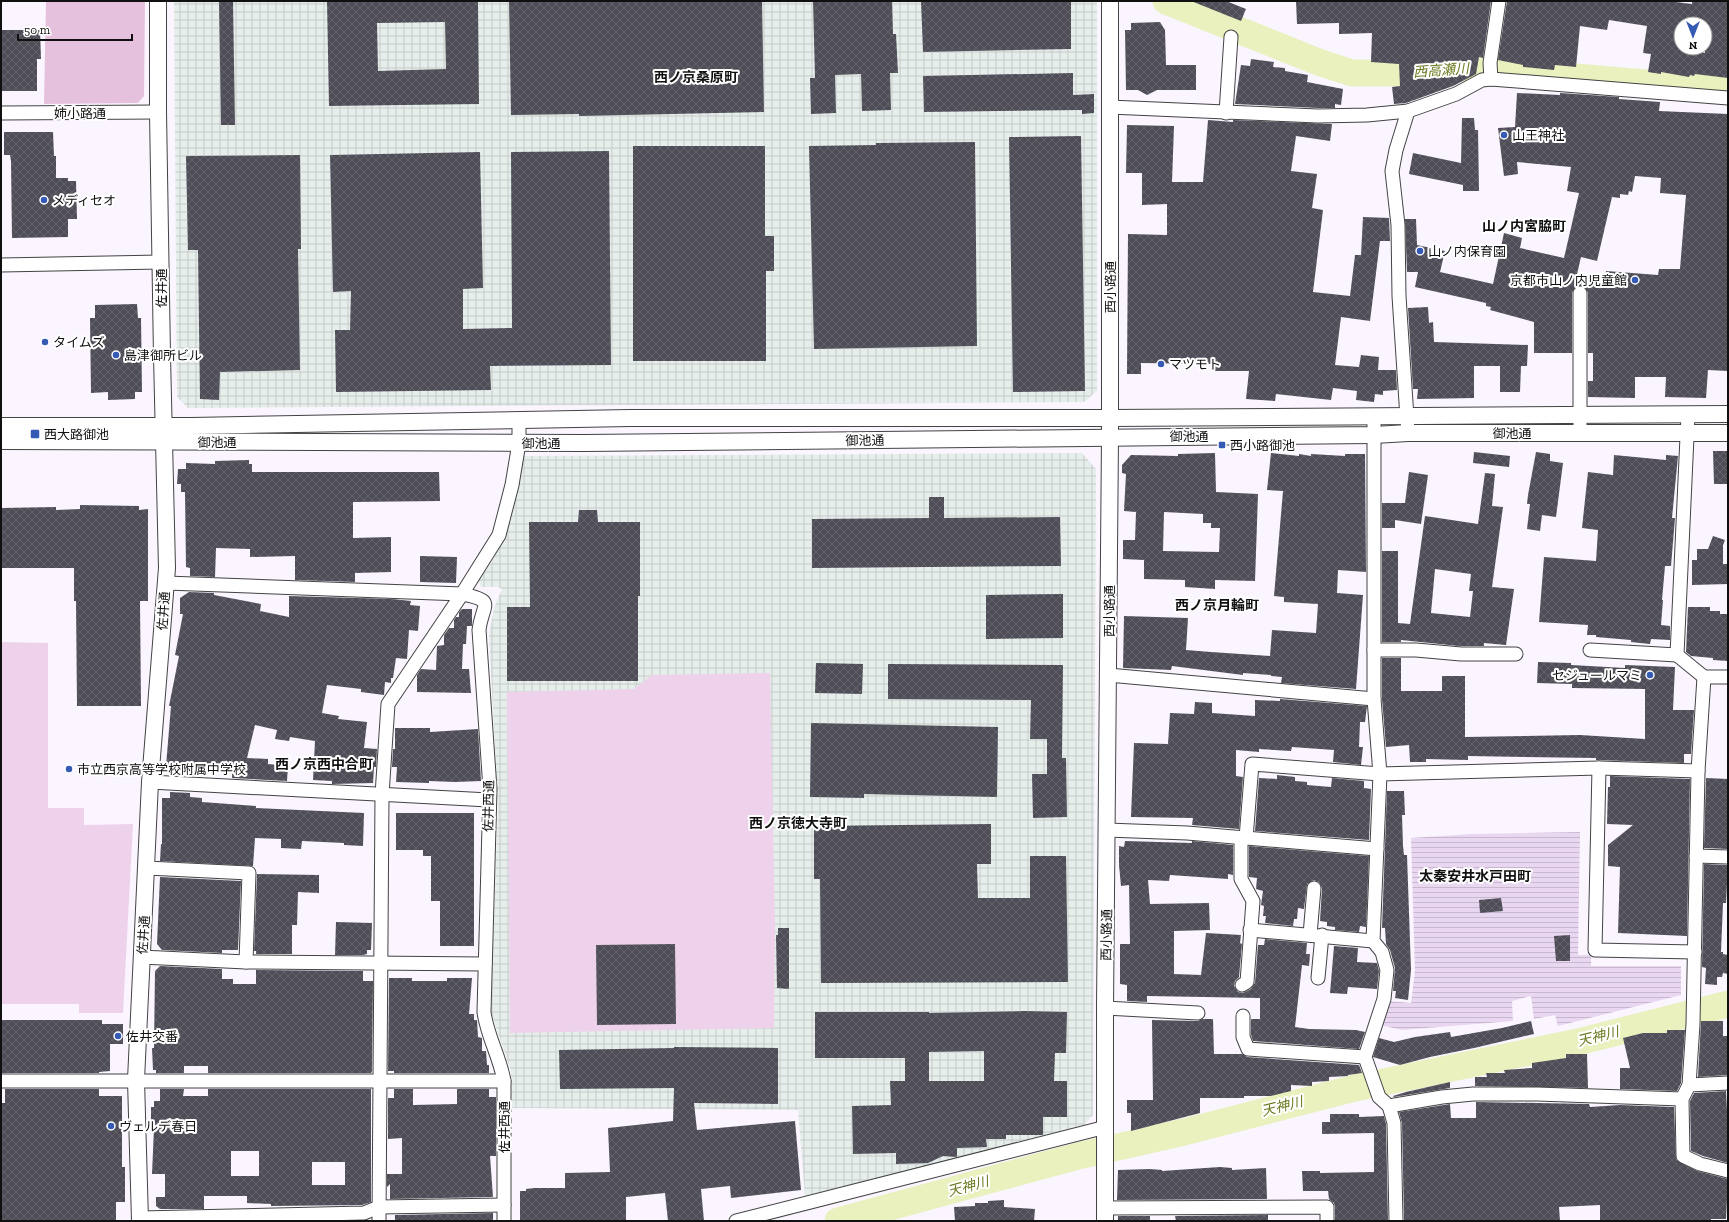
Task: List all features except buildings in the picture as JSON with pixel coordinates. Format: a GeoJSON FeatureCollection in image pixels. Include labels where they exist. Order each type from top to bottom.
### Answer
{"type":"FeatureCollection","features":[{"type":"Feature","properties":{"kind":"street","name":"佐井通"},"geometry":{"type":"LineString","coordinates":[[140,1220],[136,1080],[150,782],[167,568],[158,112],[158,1]]}},
{"type":"Feature","properties":{"kind":"street","name":"西小路通"},"geometry":{"type":"LineString","coordinates":[[1105,1215],[1105,1008],[1108,830],[1110,437],[1110,1]]}},
{"type":"Feature","properties":{"kind":"street"},"geometry":{"type":"LineString","coordinates":[[1109,107],[1226,113],[1346,116],[1408,111],[1456,94],[1482,80],[1490,72],[1499,1]]}},
{"type":"Feature","properties":{"kind":"street"},"geometry":{"type":"LineString","coordinates":[[1226,113],[1231,37]]}},
{"type":"Feature","properties":{"kind":"street"},"geometry":{"type":"LineString","coordinates":[[1490,72],[1728,98]]}},
{"type":"Feature","properties":{"kind":"street"},"geometry":{"type":"LineString","coordinates":[[1408,111],[1396,150],[1392,171],[1398,225],[1399,296],[1408,433]]}},
{"type":"Feature","properties":{"kind":"street","name":"姉小路通"},"geometry":{"type":"LineString","coordinates":[[1,113],[158,112]]}},
{"type":"Feature","properties":{"kind":"street"},"geometry":{"type":"LineString","coordinates":[[1,265],[161,262]]}},
{"type":"Feature","properties":{"kind":"street"},"geometry":{"type":"LineString","coordinates":[[1580,293],[1580,433]]}},
{"type":"Feature","properties":{"kind":"street","name":"御池通"},"geometry":{"type":"LineString","coordinates":[[1,426],[164,426],[630,418],[1110,418],[1728,414]]}},
{"type":"Feature","properties":{"kind":"street"},"geometry":{"type":"LineString","coordinates":[[1677,655],[1688,415]]}},
{"type":"Feature","properties":{"kind":"street"},"geometry":{"type":"LineString","coordinates":[[1374,416],[1374,698],[1380,774],[1373,941],[1382,952],[1387,970],[1384,999],[1365,1057],[1372,1073],[1379,1097],[1389,1106],[1394,1123],[1396,1221]]}},
{"type":"Feature","properties":{"kind":"street"},"geometry":{"type":"LineString","coordinates":[[379,1221],[382,795],[388,704],[462,594],[499,535],[512,485],[519,442],[519,420]]}},
{"type":"Feature","properties":{"kind":"street","name":"御池通"},"geometry":{"type":"LineString","coordinates":[[1,441],[519,442],[1374,435],[1408,433],[1728,433]]}},
{"type":"Feature","properties":{"kind":"street"},"geometry":{"type":"LineString","coordinates":[[166,583],[462,594]]}},
{"type":"Feature","properties":{"kind":"street","name":"佐井西通"},"geometry":{"type":"LineString","coordinates":[[462,594],[480,598],[484,603],[485,610],[480,621],[479,630],[490,789],[485,964],[486,1022],[504,1081],[504,1221]]}},
{"type":"Feature","properties":{"kind":"street"},"geometry":{"type":"LineString","coordinates":[[1374,650],[1416,650],[1461,654],[1516,654]]}},
{"type":"Feature","properties":{"kind":"street"},"geometry":{"type":"LineString","coordinates":[[1590,650],[1677,655],[1704,677],[1728,677]]}},
{"type":"Feature","properties":{"kind":"street"},"geometry":{"type":"LineString","coordinates":[[1108,675],[1374,698]]}},
{"type":"Feature","properties":{"kind":"street"},"geometry":{"type":"LineString","coordinates":[[1704,677],[1698,771],[1693,1024],[1689,1085],[1682,1099],[1683,1156],[1700,1164],[1728,1171]]}},
{"type":"Feature","properties":{"kind":"street"},"geometry":{"type":"LineString","coordinates":[[1242,985],[1247,982],[1253,901],[1241,879],[1252,764],[1380,774],[1600,768],[1698,771]]}},
{"type":"Feature","properties":{"kind":"street"},"geometry":{"type":"LineString","coordinates":[[1600,768],[1595,950],[1695,952]]}},
{"type":"Feature","properties":{"kind":"street"},"geometry":{"type":"LineString","coordinates":[[150,782],[489,800]]}},
{"type":"Feature","properties":{"kind":"street"},"geometry":{"type":"LineString","coordinates":[[1108,830],[1244,838],[1377,849]]}},
{"type":"Feature","properties":{"kind":"street"},"geometry":{"type":"LineString","coordinates":[[1696,856],[1728,857]]}},
{"type":"Feature","properties":{"kind":"street"},"geometry":{"type":"LineString","coordinates":[[147,868],[249,873],[246,962]]}},
{"type":"Feature","properties":{"kind":"street"},"geometry":{"type":"LineString","coordinates":[[1314,888],[1318,978]]}},
{"type":"Feature","properties":{"kind":"street"},"geometry":{"type":"LineString","coordinates":[[1250,930],[1373,941]]}},
{"type":"Feature","properties":{"kind":"street"},"geometry":{"type":"LineString","coordinates":[[142,956],[246,962],[485,964]]}},
{"type":"Feature","properties":{"kind":"street"},"geometry":{"type":"LineString","coordinates":[[1105,1008],[1198,1013]]}},
{"type":"Feature","properties":{"kind":"street"},"geometry":{"type":"LineString","coordinates":[[1243,1016],[1243,1038],[1248,1049],[1365,1057]]}},
{"type":"Feature","properties":{"kind":"street"},"geometry":{"type":"LineString","coordinates":[[1,1081],[504,1081]]}},
{"type":"Feature","properties":{"kind":"street"},"geometry":{"type":"LineString","coordinates":[[1689,1085],[1728,1083]]}},
{"type":"Feature","properties":{"kind":"street"},"geometry":{"type":"LineString","coordinates":[[1389,1106],[1442,1097],[1473,1094],[1537,1094],[1682,1099]]}},
{"type":"Feature","properties":{"kind":"street"},"geometry":{"type":"LineString","coordinates":[[736,1221],[1106,1133]]}},
{"type":"Feature","properties":{"kind":"street"},"geometry":{"type":"LineString","coordinates":[[140,1220],[364,1213],[379,1207],[504,1205]]}},
{"type":"Feature","properties":{"kind":"street"},"geometry":{"type":"LineString","coordinates":[[1105,1215],[1327,1207],[1327,1221]]}},
{"type":"Feature","properties":{"kind":"shaded area"},"geometry":{"type":"Polygon","coordinates":[[[46,1],[145,1],[144,96],[138,103],[44,104],[46,1]]]}},
{"type":"Feature","properties":{"kind":"shaded area"},"geometry":{"type":"Polygon","coordinates":[[[174,1],[1097,1],[1097,391],[1084,402],[188,408],[177,397],[174,1]]]}},
{"type":"Feature","properties":{"kind":"shaded area"},"geometry":{"type":"Polygon","coordinates":[[[1082,453],[1096,469],[1093,1115],[1083,1126],[805,1196],[798,1110],[512,1108],[511,1071],[491,1012],[498,803],[489,635],[494,608],[502,589],[498,587],[481,587],[478,581],[492,562],[504,537],[524,456],[1082,453]]]}},
{"type":"Feature","properties":{"kind":"shaded area"},"geometry":{"type":"Polygon","coordinates":[[[1,642],[48,643],[48,808],[84,808],[84,825],[133,824],[123,1013],[79,1013],[79,1004],[1,1004],[1,642]]]}},
{"type":"Feature","properties":{"kind":"shaded area"},"geometry":{"type":"Polygon","coordinates":[[[770,673],[775,925],[774,1028],[510,1033],[507,692],[634,689],[652,675],[770,673]]]}},
{"type":"Feature","properties":{"kind":"shaded area"},"geometry":{"type":"Polygon","coordinates":[[[1580,832],[1578,955],[1591,955],[1591,966],[1681,966],[1681,995],[1558,1026],[1555,1015],[1534,1019],[1531,996],[1512,1001],[1513,1021],[1402,1030],[1380,1025],[1388,1001],[1411,1003],[1415,971],[1411,838],[1471,834],[1580,832]]]}},
{"type":"Feature","properties":{"kind":"waterway","name":"西高瀬川"},"geometry":{"type":"LineString","coordinates":[[1166,1],[1321,63],[1352,73],[1391,73],[1480,67],[1507,71],[1728,90]]}},
{"type":"Feature","properties":{"kind":"waterway"},"geometry":{"type":"LineString","coordinates":[[1391,73],[1392,59]]}},
{"type":"Feature","properties":{"kind":"waterway","name":"天神川"},"geometry":{"type":"LineString","coordinates":[[838,1221],[1078,1156],[1184,1132],[1355,1088],[1578,1042],[1728,1004]]}},
{"type":"Feature","properties":{"kind":"place","name":"山王神社"},"geometry":{"type":"Point","coordinates":[1504,135]}},
{"type":"Feature","properties":{"kind":"place","name":"メディセオ"},"geometry":{"type":"Point","coordinates":[44,200]}},
{"type":"Feature","properties":{"kind":"place","name":"山ノ内保育園"},"geometry":{"type":"Point","coordinates":[1420,251]}},
{"type":"Feature","properties":{"kind":"place","name":"京都市山ノ内児童館"},"geometry":{"type":"Point","coordinates":[1635,280]}},
{"type":"Feature","properties":{"kind":"place","name":"タイムズ"},"geometry":{"type":"Point","coordinates":[45,342]}},
{"type":"Feature","properties":{"kind":"place","name":"島津御所ビル"},"geometry":{"type":"Point","coordinates":[116,355]}},
{"type":"Feature","properties":{"kind":"place","name":"マツモト"},"geometry":{"type":"Point","coordinates":[1161,364]}},
{"type":"Feature","properties":{"kind":"place","name":"西大路御池"},"geometry":{"type":"Point","coordinates":[35,434]}},
{"type":"Feature","properties":{"kind":"place","name":"西小路御池"},"geometry":{"type":"Point","coordinates":[1222,445]}},
{"type":"Feature","properties":{"kind":"place","name":"セジュールマミ"},"geometry":{"type":"Point","coordinates":[1650,675]}},
{"type":"Feature","properties":{"kind":"place","name":"市立西京高等学校附属中学校"},"geometry":{"type":"Point","coordinates":[69,769]}},
{"type":"Feature","properties":{"kind":"place","name":"佐井交番"},"geometry":{"type":"Point","coordinates":[118,1036]}},
{"type":"Feature","properties":{"kind":"place","name":"ヴェルデ春日"},"geometry":{"type":"Point","coordinates":[111,1126]}},
{"type":"Feature","properties":{"kind":"district","name":"西ノ京桑原町"},"geometry":{"type":"Point","coordinates":[696,77]}},
{"type":"Feature","properties":{"kind":"district","name":"山ノ内宮脇町"},"geometry":{"type":"Point","coordinates":[1524,226]}},
{"type":"Feature","properties":{"kind":"district","name":"西ノ京月輪町"},"geometry":{"type":"Point","coordinates":[1217,605]}},
{"type":"Feature","properties":{"kind":"district","name":"西ノ京西中合町"},"geometry":{"type":"Point","coordinates":[324,764]}},
{"type":"Feature","properties":{"kind":"district","name":"西ノ京徳大寺町"},"geometry":{"type":"Point","coordinates":[798,823]}},
{"type":"Feature","properties":{"kind":"district","name":"太秦安井水戸田町"},"geometry":{"type":"Point","coordinates":[1475,876]}}]}
